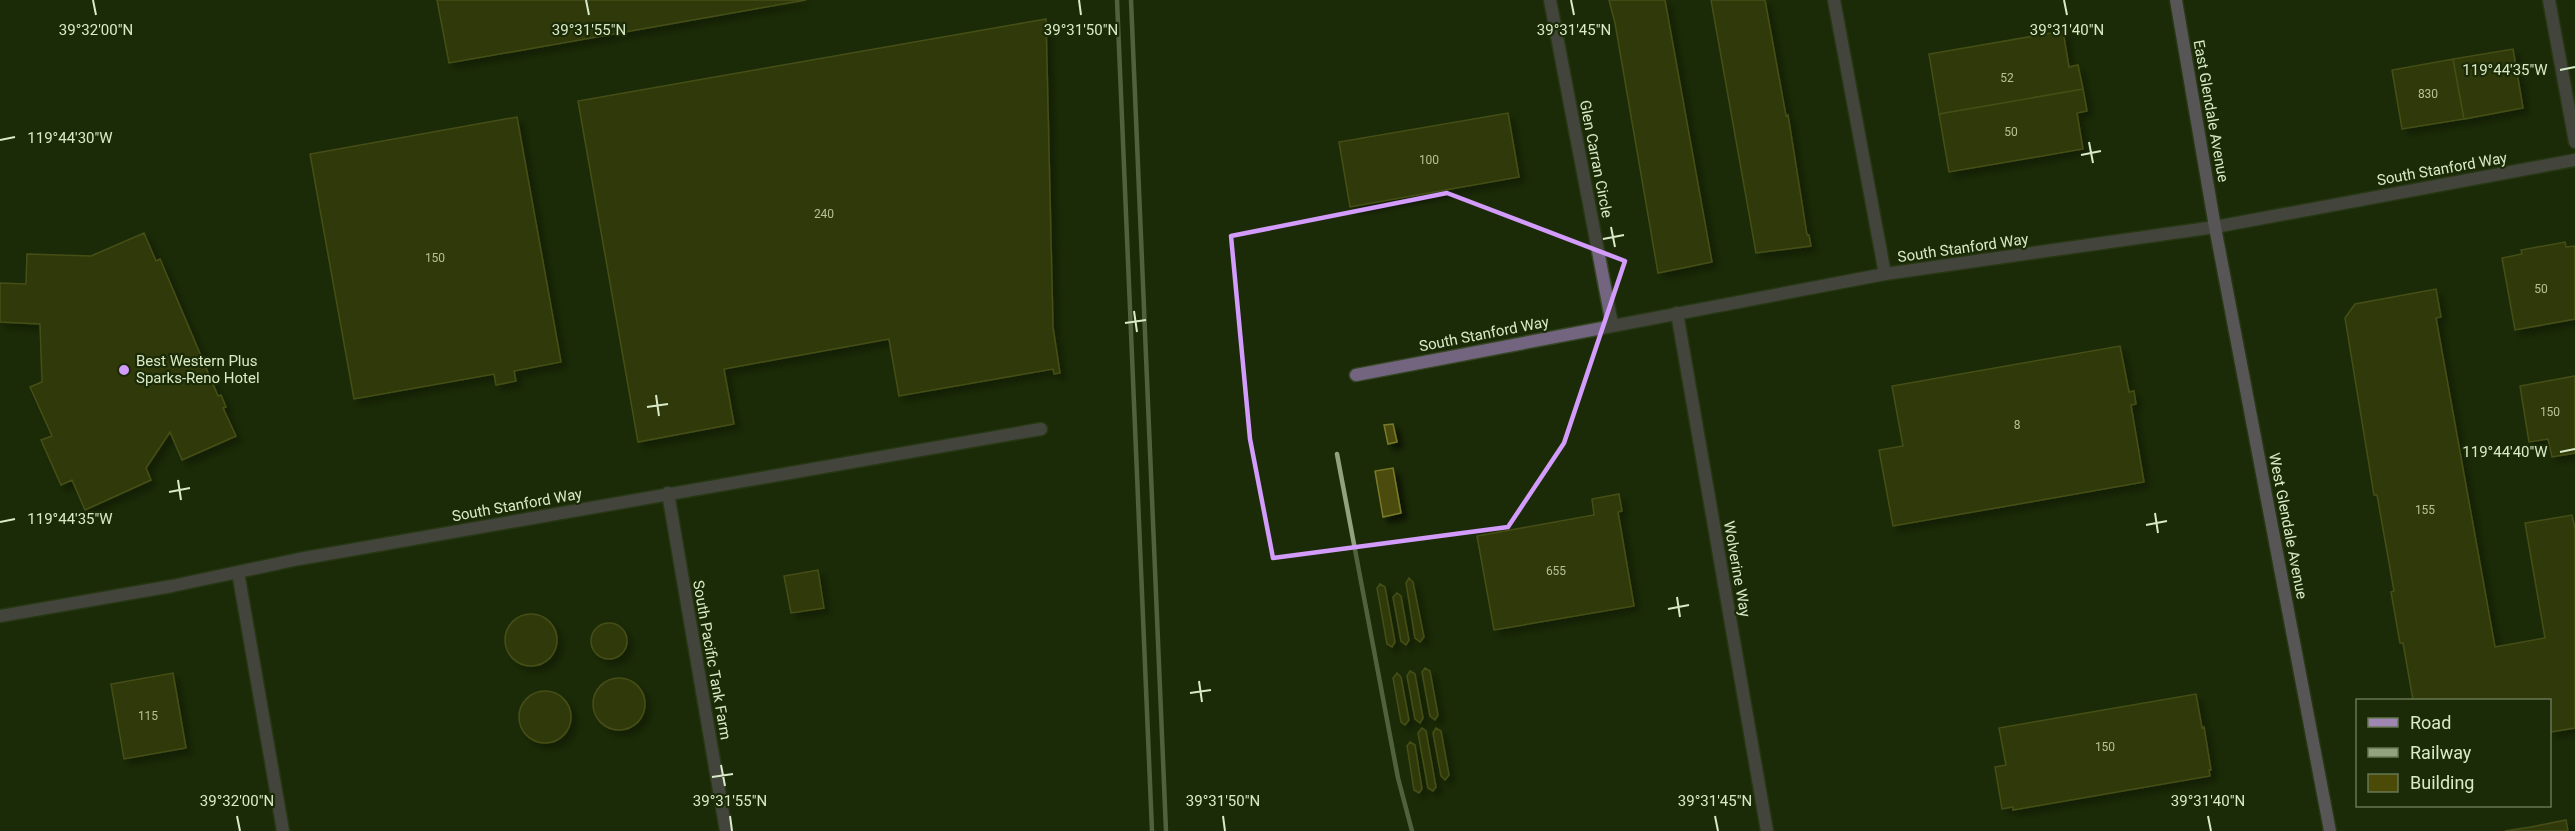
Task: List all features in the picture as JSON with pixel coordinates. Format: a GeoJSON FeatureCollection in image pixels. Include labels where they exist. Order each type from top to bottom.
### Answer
{"type":"FeatureCollection","features":[{"type":"Feature","properties":{"kind":"main road","name":"East Glendale Avenue"},"geometry":{"type":"LineString","coordinates":[[2176,0],[2215,227]]}},
{"type":"Feature","properties":{"kind":"main road","name":"West Glendale Avenue"},"geometry":{"type":"LineString","coordinates":[[2215,227],[2330,831]]}},
{"type":"Feature","properties":{"kind":"street","name":"Glen Carran Circle"},"geometry":{"type":"LineString","coordinates":[[1550,0],[1612,324]]}},
{"type":"Feature","properties":{"kind":"street"},"geometry":{"type":"LineString","coordinates":[[1834,0],[1885,274]]}},
{"type":"Feature","properties":{"kind":"street"},"geometry":{"type":"LineString","coordinates":[[2549,0],[2575,142]]}},
{"type":"Feature","properties":{"kind":"street","name":"South Stanford Way"},"geometry":{"type":"LineString","coordinates":[[1356,375],[1612,324],[1885,274],[2215,227],[2575,160]]}},
{"type":"Feature","properties":{"kind":"street","name":"Wolverine Way"},"geometry":{"type":"LineString","coordinates":[[1677,313],[1767,831]]}},
{"type":"Feature","properties":{"kind":"street","name":"South Stanford Way"},"geometry":{"type":"LineString","coordinates":[[0,616],[238,572],[299,558],[1041,429]]}},
{"type":"Feature","properties":{"kind":"street","name":"South Pacific Tank Farm"},"geometry":{"type":"LineString","coordinates":[[668,493],[726,831]]}},
{"type":"Feature","properties":{"kind":"street"},"geometry":{"type":"LineString","coordinates":[[238,572],[283,831]]}},
{"type":"Feature","properties":{"kind":"highlighted area"},"geometry":{"type":"Polygon","coordinates":[[[1447,193],[1625,261],[1564,443],[1508,527],[1273,558],[1250,439],[1231,236],[1447,193]]]}},
{"type":"Feature","properties":{"kind":"building"},"geometry":{"type":"Polygon","coordinates":[[[437,0],[806,0],[449,63],[437,0]]]}},
{"type":"Feature","properties":{"kind":"building"},"geometry":{"type":"Polygon","coordinates":[[[1609,0],[1665,0],[1712,262],[1658,273],[1615,23],[1609,0]]]}},
{"type":"Feature","properties":{"kind":"building"},"geometry":{"type":"Polygon","coordinates":[[[1711,0],[1765,0],[1786,116],[1788,115],[1807,235],[1809,235],[1811,246],[1756,253],[1711,0]]]}},
{"type":"Feature","properties":{"kind":"building"},"geometry":{"type":"Polygon","coordinates":[[[1046,19],[1053,327],[1060,373],[1054,374],[1053,369],[899,396],[889,339],[724,369],[734,424],[638,442],[578,101],[1046,19]]]}},
{"type":"Feature","properties":{"kind":"building"},"geometry":{"type":"Polygon","coordinates":[[[2063,31],[2069,67],[2078,65],[2083,89],[1939,114],[1929,54],[2063,31]]]}},
{"type":"Feature","properties":{"kind":"building"},"geometry":{"type":"Polygon","coordinates":[[[2513,49],[2523,108],[2464,119],[2453,59],[2513,49]]]}},
{"type":"Feature","properties":{"kind":"building"},"geometry":{"type":"Polygon","coordinates":[[[2453,59],[2464,119],[2402,129],[2392,70],[2453,59]]]}},
{"type":"Feature","properties":{"kind":"building"},"geometry":{"type":"Polygon","coordinates":[[[2083,89],[2087,111],[2077,113],[2083,149],[1949,172],[1939,114],[2083,89]]]}},
{"type":"Feature","properties":{"kind":"building"},"geometry":{"type":"Polygon","coordinates":[[[1508,113],[1519,177],[1350,207],[1339,142],[1508,113]]]}},
{"type":"Feature","properties":{"kind":"building"},"geometry":{"type":"Polygon","coordinates":[[[517,117],[561,362],[514,371],[516,381],[496,385],[494,374],[354,399],[310,154],[517,117]]]}},
{"type":"Feature","properties":{"kind":"building","name":"Best Western Plus Sparks-Reno Hotel"},"geometry":{"type":"Polygon","coordinates":[[[144,233],[156,261],[160,259],[218,396],[221,395],[226,407],[223,408],[236,436],[182,460],[170,432],[146,468],[151,480],[85,510],[72,480],[61,485],[41,440],[52,436],[30,387],[42,382],[40,324],[0,322],[0,283],[26,284],[27,254],[91,256],[144,233]]]}},
{"type":"Feature","properties":{"kind":"building"},"geometry":{"type":"Polygon","coordinates":[[[2565,242],[2566,247],[2575,246],[2575,319],[2515,330],[2502,258],[2522,254],[2521,250],[2565,242]]]}},
{"type":"Feature","properties":{"kind":"building"},"geometry":{"type":"Polygon","coordinates":[[[2436,289],[2441,317],[2436,318],[2495,647],[2545,638],[2525,523],[2572,515],[2575,529],[2575,728],[2551,732],[2551,699],[2413,699],[2403,643],[2400,643],[2391,592],[2394,591],[2377,495],[2374,495],[2345,318],[2355,304],[2436,289]]]}},
{"type":"Feature","properties":{"kind":"building"},"geometry":{"type":"Polygon","coordinates":[[[2120,346],[2129,392],[2134,391],[2136,404],[2131,405],[2144,482],[1893,526],[1879,450],[1903,446],[1892,386],[2120,346]]]}},
{"type":"Feature","properties":{"kind":"building"},"geometry":{"type":"Polygon","coordinates":[[[2575,376],[2575,453],[2552,457],[2548,439],[2529,442],[2520,386],[2575,376]]]}},
{"type":"Feature","properties":{"kind":"building"},"geometry":{"type":"Polygon","coordinates":[[[1393,424],[1397,442],[1388,444],[1384,425],[1393,424]]]}},
{"type":"Feature","properties":{"kind":"building"},"geometry":{"type":"Polygon","coordinates":[[[1393,468],[1401,513],[1383,517],[1375,471],[1393,468]]]}},
{"type":"Feature","properties":{"kind":"building"},"geometry":{"type":"Polygon","coordinates":[[[1619,494],[1622,511],[1618,512],[1634,606],[1494,630],[1477,536],[1594,515],[1592,499],[1619,494]]]}},
{"type":"Feature","properties":{"kind":"building"},"geometry":{"type":"Polygon","coordinates":[[[818,570],[824,608],[791,613],[784,576],[818,570]]]}},
{"type":"Feature","properties":{"kind":"building"},"geometry":{"type":"Polygon","coordinates":[[[1409,578],[1413,582],[1424,637],[1420,642],[1415,638],[1406,583],[1409,578]]]}},
{"type":"Feature","properties":{"kind":"building"},"geometry":{"type":"Polygon","coordinates":[[[1380,584],[1385,587],[1395,642],[1392,647],[1387,644],[1377,588],[1380,584]]]}},
{"type":"Feature","properties":{"kind":"building"},"geometry":{"type":"Polygon","coordinates":[[[1397,593],[1401,596],[1409,640],[1406,645],[1401,641],[1393,597],[1397,593]]]}},
{"type":"Feature","properties":{"kind":"building"},"geometry":{"type":"Polygon","coordinates":[[[526,614],[536,614],[545,618],[553,626],[557,640],[553,654],[545,662],[536,666],[526,666],[517,662],[509,654],[505,645],[505,635],[509,626],[517,618],[526,614]]]}},
{"type":"Feature","properties":{"kind":"building"},"geometry":{"type":"Polygon","coordinates":[[[609,623],[622,628],[627,641],[622,654],[609,659],[596,654],[591,641],[596,628],[609,623]]]}},
{"type":"Feature","properties":{"kind":"building"},"geometry":{"type":"Polygon","coordinates":[[[1425,668],[1430,671],[1438,715],[1435,720],[1430,716],[1422,672],[1425,668]]]}},
{"type":"Feature","properties":{"kind":"building"},"geometry":{"type":"Polygon","coordinates":[[[1410,671],[1415,674],[1423,718],[1420,723],[1415,719],[1407,676],[1410,671]]]}},
{"type":"Feature","properties":{"kind":"building"},"geometry":{"type":"Polygon","coordinates":[[[173,673],[186,748],[124,759],[111,684],[173,673]]]}},
{"type":"Feature","properties":{"kind":"building"},"geometry":{"type":"Polygon","coordinates":[[[1397,673],[1401,677],[1409,720],[1405,725],[1401,722],[1393,678],[1397,673]]]}},
{"type":"Feature","properties":{"kind":"building"},"geometry":{"type":"Polygon","coordinates":[[[614,678],[624,678],[638,685],[645,704],[638,723],[624,730],[614,730],[604,726],[597,719],[593,709],[593,699],[597,689],[604,682],[614,678]]]}},
{"type":"Feature","properties":{"kind":"building"},"geometry":{"type":"Polygon","coordinates":[[[540,691],[550,691],[560,695],[567,702],[571,717],[567,732],[560,739],[550,743],[540,743],[530,739],[523,732],[519,722],[519,712],[523,702],[530,695],[540,691]]]}},
{"type":"Feature","properties":{"kind":"building"},"geometry":{"type":"Polygon","coordinates":[[[2196,694],[2202,728],[2204,727],[2210,776],[2013,810],[2013,807],[2002,809],[1995,767],[2006,765],[1999,728],[2196,694]]]}},
{"type":"Feature","properties":{"kind":"building"},"geometry":{"type":"Polygon","coordinates":[[[1422,728],[1426,731],[1436,787],[1433,791],[1428,788],[1418,733],[1422,728]]]}},
{"type":"Feature","properties":{"kind":"building"},"geometry":{"type":"Polygon","coordinates":[[[1436,728],[1441,731],[1449,775],[1445,780],[1441,776],[1433,733],[1436,728]]]}},
{"type":"Feature","properties":{"kind":"building"},"geometry":{"type":"Polygon","coordinates":[[[1410,742],[1415,745],[1422,789],[1419,793],[1414,790],[1407,746],[1410,742]]]}},
{"type":"Feature","properties":{"kind":"building"},"geometry":{"type":"Polygon","coordinates":[[[2566,820],[2568,831],[2505,831],[2531,827],[2566,820]]]}},
{"type":"Feature","properties":{"kind":"railway"},"geometry":{"type":"LineString","coordinates":[[1117,0],[1152,831]]}},
{"type":"Feature","properties":{"kind":"railway"},"geometry":{"type":"LineString","coordinates":[[1131,0],[1166,831]]}},
{"type":"Feature","properties":{"kind":"railway"},"geometry":{"type":"LineString","coordinates":[[1337,454],[1398,778],[1412,831]]}},
{"type":"Feature","properties":{"kind":"place","name":"Best Western Plus Sparks-Reno Hotel"},"geometry":{"type":"Point","coordinates":[124,370]}}]}
